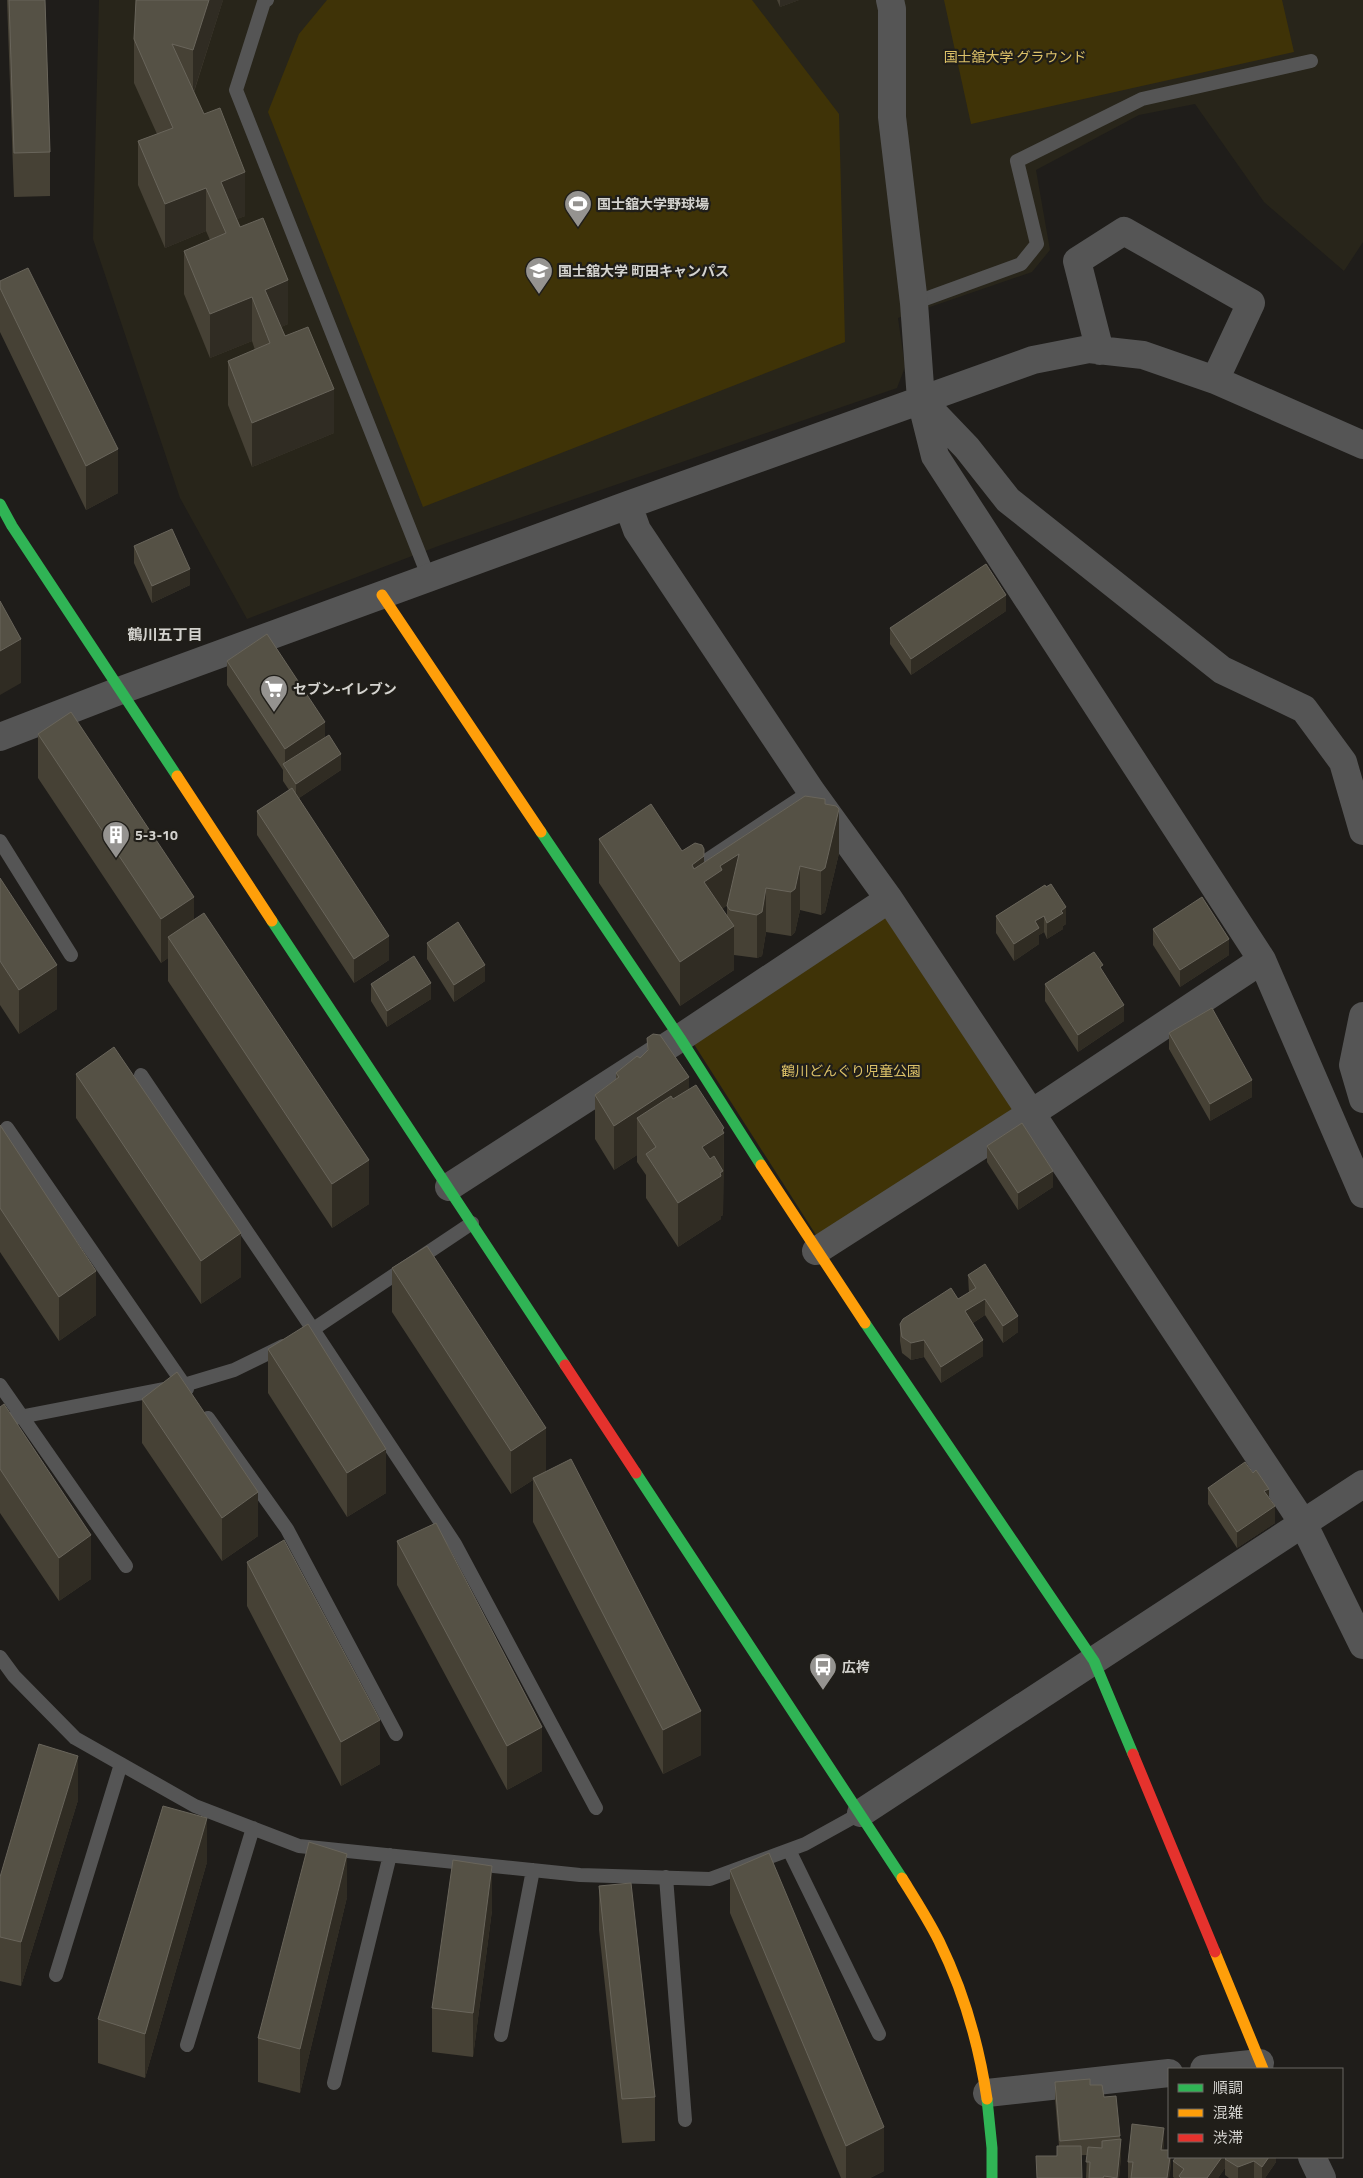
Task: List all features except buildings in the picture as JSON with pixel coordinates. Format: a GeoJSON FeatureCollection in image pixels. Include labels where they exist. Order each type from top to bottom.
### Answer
{"type":"FeatureCollection","features":[{"type":"Feature","properties":{"kind":"street"},"geometry":{"type":"LineString","coordinates":[[890,0],[892,9],[892,117],[914,303],[921,400],[935,456],[1262,960],[1363,1194]]}},
{"type":"Feature","properties":{"kind":"street"},"geometry":{"type":"LineString","coordinates":[[1100,350],[1077,261],[1124,230],[1250,303],[1215,380]]}},
{"type":"Feature","properties":{"kind":"street"},"geometry":{"type":"LineString","coordinates":[[0,737],[119,691],[628,505],[1033,360],[1089,349],[1143,355],[1215,380],[1361,439]]}},
{"type":"Feature","properties":{"kind":"street"},"geometry":{"type":"LineString","coordinates":[[921,400],[967,448],[1008,500],[1222,670],[1304,709],[1343,762],[1363,831]]}},
{"type":"Feature","properties":{"kind":"street"},"geometry":{"type":"LineString","coordinates":[[0,504],[12,526],[119,691],[902,1877],[939,1943],[963,2001],[979,2051],[987,2093],[992,2178]]}},
{"type":"Feature","properties":{"kind":"street"},"geometry":{"type":"LineString","coordinates":[[628,505],[637,530],[811,791],[889,899],[1304,1523],[1363,1645]]}},
{"type":"Feature","properties":{"kind":"street"},"geometry":{"type":"LineString","coordinates":[[382,595],[680,1038],[816,1252],[1094,1661],[1262,2066],[1223,2068]]}},
{"type":"Feature","properties":{"kind":"street"},"geometry":{"type":"LineString","coordinates":[[448,1187],[680,1038],[889,899]]}},
{"type":"Feature","properties":{"kind":"street"},"geometry":{"type":"LineString","coordinates":[[816,1252],[1032,1113],[1262,960]]}},
{"type":"Feature","properties":{"kind":"street"},"geometry":{"type":"LineString","coordinates":[[1363,1016],[1353,1065],[1363,1099]]}},
{"type":"Feature","properties":{"kind":"street"},"geometry":{"type":"LineString","coordinates":[[861,1813],[1363,1484]]}},
{"type":"Feature","properties":{"kind":"street"},"geometry":{"type":"LineString","coordinates":[[987,2093],[1168,2073]]}},
{"type":"Feature","properties":{"kind":"street"},"geometry":{"type":"LineString","coordinates":[[1312,2158],[1322,2178]]}},
{"type":"Feature","properties":{"kind":"lane"},"geometry":{"type":"LineString","coordinates":[[267,0],[264,2],[236,90],[429,578]]}},
{"type":"Feature","properties":{"kind":"lane"},"geometry":{"type":"LineString","coordinates":[[914,303],[1021,264],[1037,244],[1016,161],[1142,99],[1312,61]]}},
{"type":"Feature","properties":{"kind":"lane"},"geometry":{"type":"LineString","coordinates":[[707,860],[811,791]]}},
{"type":"Feature","properties":{"kind":"lane"},"geometry":{"type":"LineString","coordinates":[[0,840],[71,954]]}},
{"type":"Feature","properties":{"kind":"lane"},"geometry":{"type":"LineString","coordinates":[[141,1075],[455,1544],[596,1808]]}},
{"type":"Feature","properties":{"kind":"lane"},"geometry":{"type":"LineString","coordinates":[[7,1128],[184,1385],[287,1530],[396,1734]]}},
{"type":"Feature","properties":{"kind":"lane"},"geometry":{"type":"LineString","coordinates":[[0,1421],[184,1385],[234,1370],[314,1331],[472,1223]]}},
{"type":"Feature","properties":{"kind":"lane"},"geometry":{"type":"LineString","coordinates":[[0,1385],[126,1566]]}},
{"type":"Feature","properties":{"kind":"lane"},"geometry":{"type":"LineString","coordinates":[[1,1662],[75,1738],[195,1806],[299,1846],[580,1874],[710,1878],[805,1844],[861,1813]]}},
{"type":"Feature","properties":{"kind":"lane"},"geometry":{"type":"LineString","coordinates":[[56,1975],[121,1764]]}},
{"type":"Feature","properties":{"kind":"lane"},"geometry":{"type":"LineString","coordinates":[[187,2045],[252,1828]]}},
{"type":"Feature","properties":{"kind":"lane"},"geometry":{"type":"LineString","coordinates":[[789,1850],[879,2034]]}},
{"type":"Feature","properties":{"kind":"lane"},"geometry":{"type":"LineString","coordinates":[[334,2083],[390,1855]]}},
{"type":"Feature","properties":{"kind":"lane"},"geometry":{"type":"LineString","coordinates":[[501,2035],[533,1870]]}},
{"type":"Feature","properties":{"kind":"lane"},"geometry":{"type":"LineString","coordinates":[[666,1877],[685,2120]]}},
{"type":"Feature","properties":{"kind":"shaded area","name":"国士舘大学 町田キャンパス"},"geometry":{"type":"Polygon","coordinates":[[[99,0],[1363,0],[1363,242],[1344,271],[1264,202],[1195,104],[1139,115],[1036,170],[1050,250],[1032,272],[898,318],[905,367],[897,388],[441,545],[247,619],[180,498],[93,239],[99,0]]]}},
{"type":"Feature","properties":{"kind":"green space","name":"国士舘大学野球場"},"geometry":{"type":"Polygon","coordinates":[[[327,0],[752,0],[839,114],[845,342],[423,507],[268,112],[299,34],[327,0]]]}},
{"type":"Feature","properties":{"kind":"green space","name":"国士舘大学 グラウンド"},"geometry":{"type":"Polygon","coordinates":[[[944,0],[1282,0],[1294,52],[971,124],[944,0]]]}},
{"type":"Feature","properties":{"kind":"green space","name":"鶴川どんぐり児童公園"},"geometry":{"type":"Polygon","coordinates":[[[884,905],[1019,1114],[818,1238],[690,1038],[884,905]]]}},
{"type":"Feature","properties":{"kind":"traffic: fast"},"geometry":{"type":"LineString","coordinates":[[0,504],[12,526],[177,776]]}},
{"type":"Feature","properties":{"kind":"traffic: fast"},"geometry":{"type":"LineString","coordinates":[[541,832],[680,1038],[761,1165]]}},
{"type":"Feature","properties":{"kind":"traffic: fast"},"geometry":{"type":"LineString","coordinates":[[272,921],[565,1365]]}},
{"type":"Feature","properties":{"kind":"traffic: fast"},"geometry":{"type":"LineString","coordinates":[[865,1323],[1094,1661],[1133,1754]]}},
{"type":"Feature","properties":{"kind":"traffic: fast"},"geometry":{"type":"LineString","coordinates":[[636,1473],[902,1878]]}},
{"type":"Feature","properties":{"kind":"traffic: fast"},"geometry":{"type":"LineString","coordinates":[[987,2099],[992,2148],[992,2178]]}},
{"type":"Feature","properties":{"kind":"traffic: slow"},"geometry":{"type":"LineString","coordinates":[[382,595],[541,832]]}},
{"type":"Feature","properties":{"kind":"traffic: slow"},"geometry":{"type":"LineString","coordinates":[[177,776],[272,921]]}},
{"type":"Feature","properties":{"kind":"traffic: slow"},"geometry":{"type":"LineString","coordinates":[[761,1165],[865,1323]]}},
{"type":"Feature","properties":{"kind":"traffic: slow"},"geometry":{"type":"LineString","coordinates":[[902,1878],[935,1933],[956,1979],[975,2038],[987,2099]]}},
{"type":"Feature","properties":{"kind":"traffic: slow"},"geometry":{"type":"LineString","coordinates":[[1215,1952],[1263,2068]]}},
{"type":"Feature","properties":{"kind":"traffic: jam"},"geometry":{"type":"LineString","coordinates":[[565,1365],[636,1473]]}},
{"type":"Feature","properties":{"kind":"traffic: jam"},"geometry":{"type":"LineString","coordinates":[[1133,1754],[1215,1952]]}},
{"type":"Feature","properties":{"kind":"place","name":"国士舘大学野球場"},"geometry":{"type":"Point","coordinates":[578,228]}},
{"type":"Feature","properties":{"kind":"place","name":"国士舘大学 町田キャンパス"},"geometry":{"type":"Point","coordinates":[539,295]}},
{"type":"Feature","properties":{"kind":"place","name":"セブン-イレブン"},"geometry":{"type":"Point","coordinates":[274,713]}},
{"type":"Feature","properties":{"kind":"place","name":"5-3-10"},"geometry":{"type":"Point","coordinates":[116,859]}},
{"type":"Feature","properties":{"kind":"place","name":"広袴"},"geometry":{"type":"Point","coordinates":[823,1691]}},
{"type":"Feature","properties":{"kind":"district","name":"鶴川五丁目"},"geometry":{"type":"Point","coordinates":[165,635]}}]}
